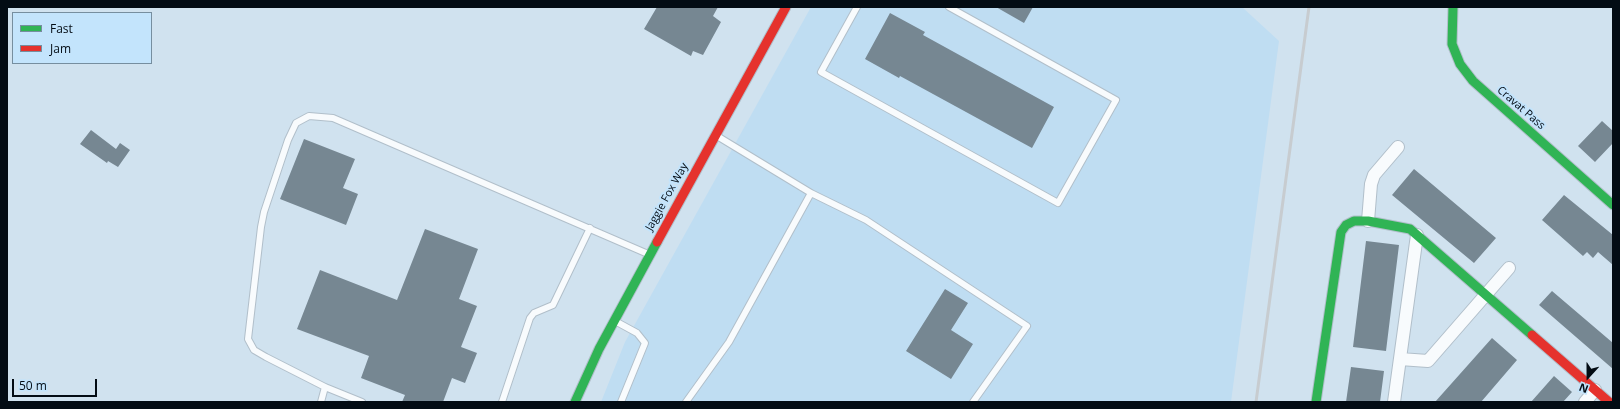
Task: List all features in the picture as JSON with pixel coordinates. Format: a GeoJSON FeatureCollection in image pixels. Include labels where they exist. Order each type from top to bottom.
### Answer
{"type":"FeatureCollection","features":[{"type":"Feature","properties":{"kind":"street","name":"Jaggie Fox Way"},"geometry":{"type":"LineString","coordinates":[[575,402],[614,320],[786,7]]}},
{"type":"Feature","properties":{"kind":"street","name":"Cravat Pass"},"geometry":{"type":"LineString","coordinates":[[1453,7],[1452,44],[1460,64],[1473,81],[1613,205]]}},
{"type":"Feature","properties":{"kind":"street"},"geometry":{"type":"LineString","coordinates":[[1368,221],[1371,184],[1374,175],[1398,147]]}},
{"type":"Feature","properties":{"kind":"street"},"geometry":{"type":"LineString","coordinates":[[1316,402],[1341,232],[1346,225],[1354,221],[1368,221],[1410,229],[1609,402]]}},
{"type":"Feature","properties":{"kind":"street"},"geometry":{"type":"LineString","coordinates":[[1394,402],[1417,235]]}},
{"type":"Feature","properties":{"kind":"street"},"geometry":{"type":"LineString","coordinates":[[1400,358],[1428,361],[1509,268]]}},
{"type":"Feature","properties":{"kind":"street"},"geometry":{"type":"LineString","coordinates":[[1585,402],[1596,390]]}},
{"type":"Feature","properties":{"kind":"lane"},"geometry":{"type":"LineString","coordinates":[[857,7],[821,72],[1058,203],[1116,100],[949,7]]}},
{"type":"Feature","properties":{"kind":"lane"},"geometry":{"type":"LineString","coordinates":[[362,402],[325,387],[254,350],[248,339],[248,326],[264,212],[288,140],[296,123],[309,116],[333,118],[590,228],[649,255]]}},
{"type":"Feature","properties":{"kind":"lane"},"geometry":{"type":"LineString","coordinates":[[716,135],[810,194],[866,220],[1027,326],[974,402]]}},
{"type":"Feature","properties":{"kind":"lane"},"geometry":{"type":"LineString","coordinates":[[688,402],[729,342],[810,194]]}},
{"type":"Feature","properties":{"kind":"lane"},"geometry":{"type":"LineString","coordinates":[[502,402],[530,318],[534,313],[553,306],[590,228]]}},
{"type":"Feature","properties":{"kind":"lane"},"geometry":{"type":"LineString","coordinates":[[614,320],[637,333],[645,343],[621,402]]}},
{"type":"Feature","properties":{"kind":"lane"},"geometry":{"type":"LineString","coordinates":[[321,402],[325,387]]}},
{"type":"Feature","properties":{"kind":"shaded area"},"geometry":{"type":"Polygon","coordinates":[[[811,7],[1242,7],[1279,41],[1231,402],[601,402],[625,342],[811,7]]]}},
{"type":"Feature","properties":{"kind":"building"},"geometry":{"type":"Polygon","coordinates":[[[657,7],[718,7],[713,16],[721,22],[703,55],[693,51],[691,56],[644,29],[657,7]]]}},
{"type":"Feature","properties":{"kind":"building"},"geometry":{"type":"Polygon","coordinates":[[[996,7],[1033,7],[1024,23],[996,7]]]}},
{"type":"Feature","properties":{"kind":"building"},"geometry":{"type":"Polygon","coordinates":[[[890,13],[925,32],[923,35],[1054,107],[1032,148],[900,76],[899,78],[865,59],[890,13]]]}},
{"type":"Feature","properties":{"kind":"building"},"geometry":{"type":"Polygon","coordinates":[[[1602,121],[1613,131],[1613,143],[1595,162],[1578,146],[1602,121]]]}},
{"type":"Feature","properties":{"kind":"building"},"geometry":{"type":"Polygon","coordinates":[[[91,130],[116,149],[120,143],[130,150],[118,167],[108,161],[107,163],[80,144],[91,130]]]}},
{"type":"Feature","properties":{"kind":"building"},"geometry":{"type":"Polygon","coordinates":[[[304,139],[355,159],[343,188],[358,194],[346,225],[280,199],[304,139]]]}},
{"type":"Feature","properties":{"kind":"building"},"geometry":{"type":"Polygon","coordinates":[[[1414,169],[1496,238],[1474,263],[1392,195],[1414,169]]]}},
{"type":"Feature","properties":{"kind":"building"},"geometry":{"type":"Polygon","coordinates":[[[1564,195],[1613,235],[1613,265],[1598,252],[1593,258],[1587,252],[1583,256],[1542,220],[1564,195]]]}},
{"type":"Feature","properties":{"kind":"building"},"geometry":{"type":"Polygon","coordinates":[[[425,229],[478,249],[459,299],[477,306],[461,347],[477,353],[465,383],[452,378],[443,402],[402,402],[405,395],[361,378],[369,356],[297,329],[320,270],[397,300],[425,229]]]}},
{"type":"Feature","properties":{"kind":"building"},"geometry":{"type":"Polygon","coordinates":[[[1366,241],[1399,245],[1386,351],[1353,347],[1366,241]]]}},
{"type":"Feature","properties":{"kind":"building"},"geometry":{"type":"Polygon","coordinates":[[[945,289],[968,303],[951,330],[973,344],[951,379],[906,351],[945,289]]]}},
{"type":"Feature","properties":{"kind":"building"},"geometry":{"type":"Polygon","coordinates":[[[1552,291],[1613,343],[1613,369],[1539,305],[1552,291]]]}},
{"type":"Feature","properties":{"kind":"building"},"geometry":{"type":"Polygon","coordinates":[[[1492,338],[1517,360],[1481,402],[1435,402],[1492,338]]]}},
{"type":"Feature","properties":{"kind":"building"},"geometry":{"type":"Polygon","coordinates":[[[1351,367],[1384,371],[1380,402],[1346,402],[1351,367]]]}},
{"type":"Feature","properties":{"kind":"building"},"geometry":{"type":"Polygon","coordinates":[[[1554,376],[1572,392],[1563,402],[1531,402],[1554,376]]]}},
{"type":"Feature","properties":{"kind":"railway"},"geometry":{"type":"LineString","coordinates":[[1256,402],[1309,7]]}},
{"type":"Feature","properties":{"kind":"traffic: fast"},"geometry":{"type":"LineString","coordinates":[[1453,7],[1452,44],[1460,64],[1473,81],[1613,205]]}},
{"type":"Feature","properties":{"kind":"traffic: fast"},"geometry":{"type":"LineString","coordinates":[[1316,402],[1341,232],[1346,225],[1354,221],[1368,221],[1410,229],[1532,335]]}},
{"type":"Feature","properties":{"kind":"traffic: fast"},"geometry":{"type":"LineString","coordinates":[[575,402],[599,349],[657,242]]}},
{"type":"Feature","properties":{"kind":"traffic: jam"},"geometry":{"type":"LineString","coordinates":[[657,242],[786,7]]}},
{"type":"Feature","properties":{"kind":"traffic: jam"},"geometry":{"type":"LineString","coordinates":[[1532,335],[1609,402]]}}]}
